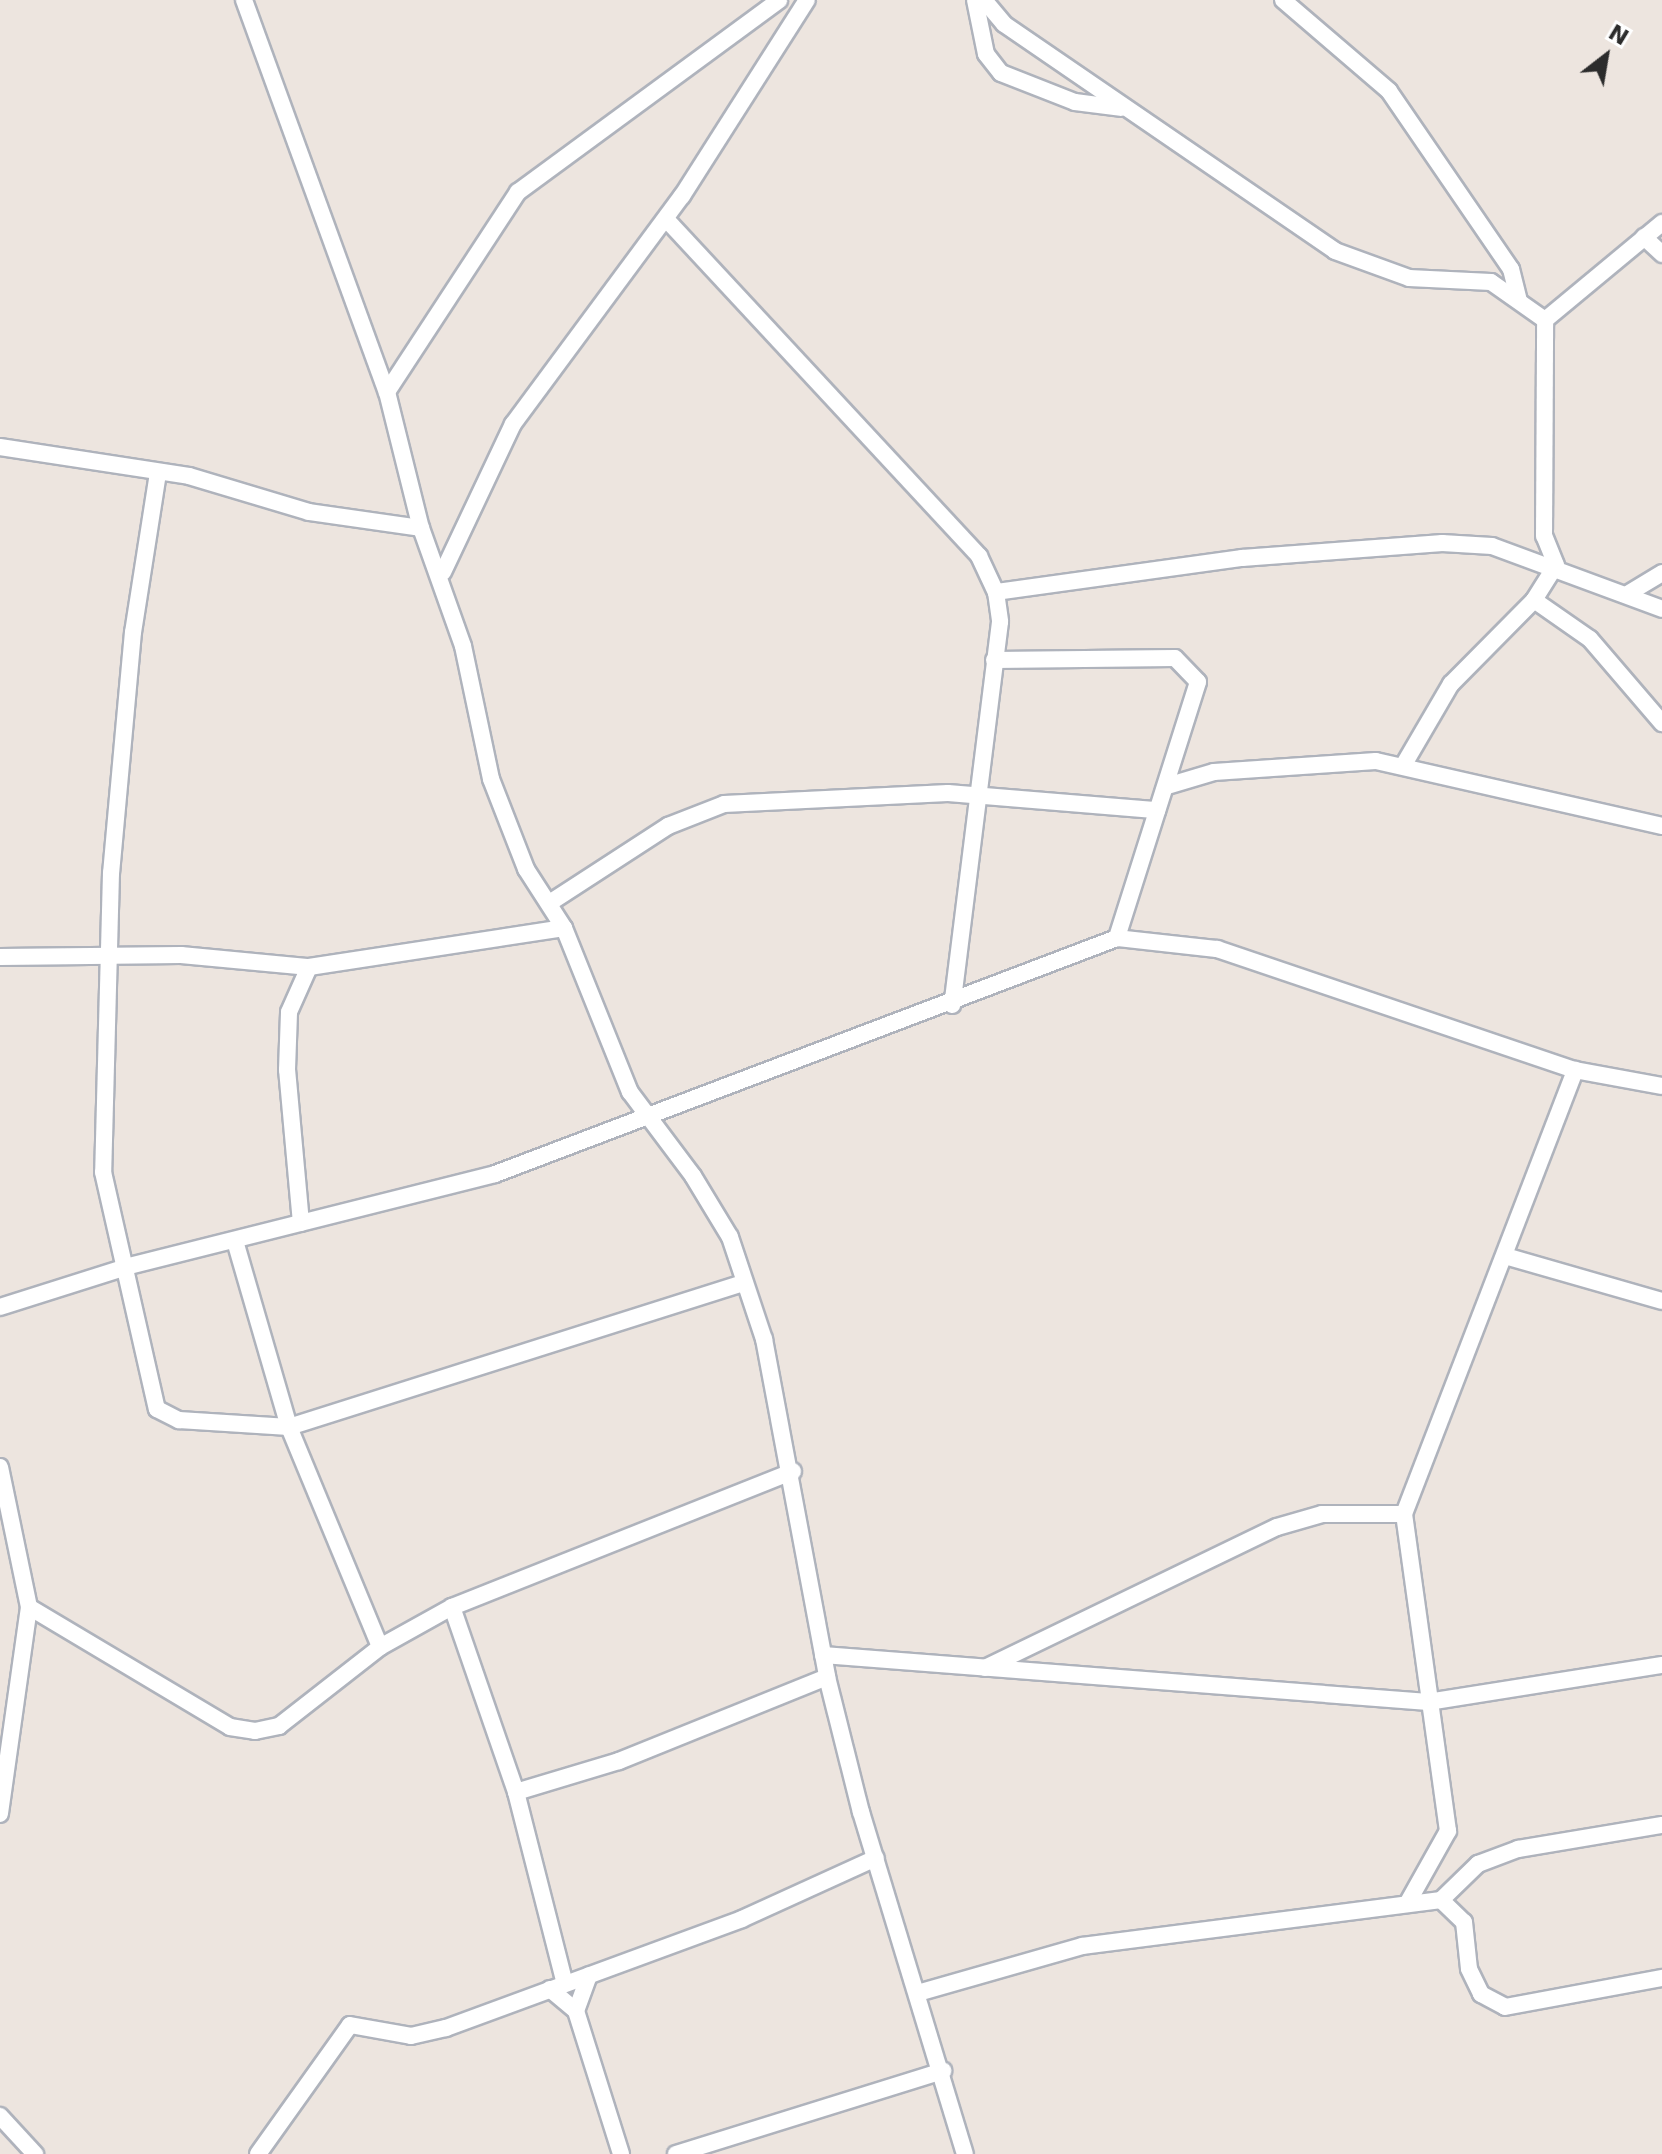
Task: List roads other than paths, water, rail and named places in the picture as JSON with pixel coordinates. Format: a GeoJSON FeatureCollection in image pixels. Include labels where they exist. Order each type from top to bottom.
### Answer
{"type":"FeatureCollection","features":[{"type":"Feature","properties":{"kind":"street"},"geometry":{"type":"LineString","coordinates":[[244,0],[387,392],[421,528],[443,572],[491,779],[526,869],[551,902],[564,928],[613,1060],[730,1237],[745,1282],[793,1471],[827,1677],[876,1858],[921,1992],[965,2154]]}},
{"type":"Feature","properties":{"kind":"street"},"geometry":{"type":"LineString","coordinates":[[387,392],[518,192],[779,0]]}},
{"type":"Feature","properties":{"kind":"street"},"geometry":{"type":"LineString","coordinates":[[443,572],[513,424],[666,219],[807,0]]}},
{"type":"Feature","properties":{"kind":"street"},"geometry":{"type":"LineString","coordinates":[[975,0],[986,54],[1001,73],[1075,102],[1125,109]]}},
{"type":"Feature","properties":{"kind":"street"},"geometry":{"type":"LineString","coordinates":[[984,0],[1004,24],[1335,251],[1409,278],[1475,278],[1519,300],[1545,320]]}},
{"type":"Feature","properties":{"kind":"street"},"geometry":{"type":"LineString","coordinates":[[1283,0],[1389,91],[1495,243],[1519,300]]}},
{"type":"Feature","properties":{"kind":"street"},"geometry":{"type":"LineString","coordinates":[[666,219],[979,556],[996,592],[994,660],[974,794],[952,1005]]}},
{"type":"Feature","properties":{"kind":"street"},"geometry":{"type":"LineString","coordinates":[[1556,565],[1544,536],[1545,320],[1662,223]]}},
{"type":"Feature","properties":{"kind":"street"},"geometry":{"type":"LineString","coordinates":[[1644,237],[1662,254]]}},
{"type":"Feature","properties":{"kind":"street"},"geometry":{"type":"LineString","coordinates":[[0,447],[158,473],[309,512],[421,528]]}},
{"type":"Feature","properties":{"kind":"street"},"geometry":{"type":"LineString","coordinates":[[158,473],[133,632],[111,873],[113,958],[103,1172],[115,1243],[129,1266],[164,1416],[289,1427],[745,1282]]}},
{"type":"Feature","properties":{"kind":"street"},"geometry":{"type":"LineString","coordinates":[[996,592],[1242,558],[1442,543],[1492,546],[1556,565],[1662,609]]}},
{"type":"Feature","properties":{"kind":"street"},"geometry":{"type":"LineString","coordinates":[[1403,766],[1477,651],[1534,600],[1556,565]]}},
{"type":"Feature","properties":{"kind":"street"},"geometry":{"type":"LineString","coordinates":[[1629,593],[1662,573]]}},
{"type":"Feature","properties":{"kind":"street"},"geometry":{"type":"LineString","coordinates":[[1534,600],[1590,639],[1662,723]]}},
{"type":"Feature","properties":{"kind":"street"},"geometry":{"type":"LineString","coordinates":[[994,660],[1175,658],[1187,665],[1198,682],[1117,938]]}},
{"type":"Feature","properties":{"kind":"street"},"geometry":{"type":"LineString","coordinates":[[1167,786],[1214,772],[1346,761],[1403,766],[1662,826]]}},
{"type":"Feature","properties":{"kind":"street"},"geometry":{"type":"LineString","coordinates":[[551,902],[668,826],[724,804],[974,794],[1157,810]]}},
{"type":"Feature","properties":{"kind":"street"},"geometry":{"type":"LineString","coordinates":[[0,957],[113,958],[309,967],[564,928]]}},
{"type":"Feature","properties":{"kind":"street"},"geometry":{"type":"LineString","coordinates":[[0,1307],[129,1266],[495,1174],[952,1005],[1117,938],[1217,949],[1575,1070],[1662,1086]]}},
{"type":"Feature","properties":{"kind":"street"},"geometry":{"type":"LineString","coordinates":[[301,1223],[287,1070],[289,1012],[309,967]]}},
{"type":"Feature","properties":{"kind":"street"},"geometry":{"type":"LineString","coordinates":[[1407,1904],[1448,1831],[1404,1514],[1575,1070]]}},
{"type":"Feature","properties":{"kind":"street"},"geometry":{"type":"LineString","coordinates":[[235,1241],[289,1427],[380,1647]]}},
{"type":"Feature","properties":{"kind":"street"},"geometry":{"type":"LineString","coordinates":[[1505,1256],[1662,1301]]}},
{"type":"Feature","properties":{"kind":"street"},"geometry":{"type":"LineString","coordinates":[[0,1467],[29,1607],[0,1814]]}},
{"type":"Feature","properties":{"kind":"street"},"geometry":{"type":"LineString","coordinates":[[29,1607],[230,1727],[255,1731],[279,1726],[380,1647],[452,1607],[793,1471]]}},
{"type":"Feature","properties":{"kind":"street"},"geometry":{"type":"LineString","coordinates":[[983,1669],[1277,1527],[1322,1514],[1404,1514]]}},
{"type":"Feature","properties":{"kind":"street"},"geometry":{"type":"LineString","coordinates":[[452,1607],[516,1792],[558,1987],[576,2011],[621,2154]]}},
{"type":"Feature","properties":{"kind":"street"},"geometry":{"type":"LineString","coordinates":[[823,1655],[1428,1702],[1662,1665]]}},
{"type":"Feature","properties":{"kind":"street"},"geometry":{"type":"LineString","coordinates":[[516,1792],[619,1761],[827,1677]]}},
{"type":"Feature","properties":{"kind":"street"},"geometry":{"type":"LineString","coordinates":[[921,1992],[1082,1946],[1441,1900],[1478,1864],[1518,1849],[1662,1825]]}},
{"type":"Feature","properties":{"kind":"street"},"geometry":{"type":"LineString","coordinates":[[258,2154],[350,2025],[411,2036],[558,1987],[742,1919],[876,1858]]}},
{"type":"Feature","properties":{"kind":"street"},"geometry":{"type":"LineString","coordinates":[[1441,1900],[1464,1922],[1469,1969],[1481,1994],[1505,2007],[1662,1978]]}},
{"type":"Feature","properties":{"kind":"street"},"geometry":{"type":"LineString","coordinates":[[576,2011],[589,1975]]}},
{"type":"Feature","properties":{"kind":"street"},"geometry":{"type":"LineString","coordinates":[[676,2154],[943,2071]]}},
{"type":"Feature","properties":{"kind":"street"},"geometry":{"type":"LineString","coordinates":[[0,2116],[35,2154]]}}]}
